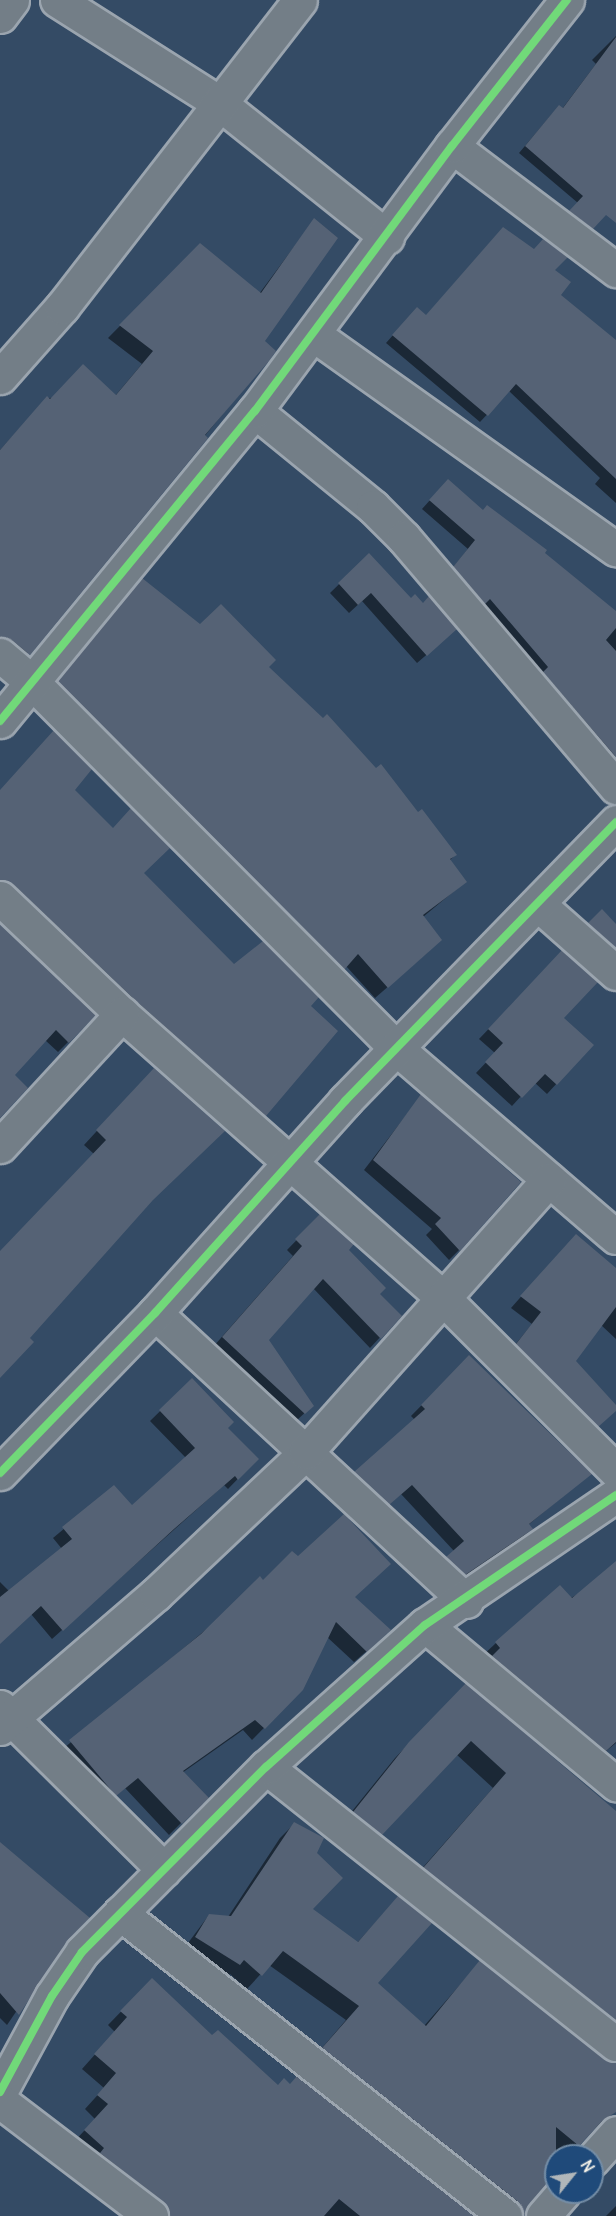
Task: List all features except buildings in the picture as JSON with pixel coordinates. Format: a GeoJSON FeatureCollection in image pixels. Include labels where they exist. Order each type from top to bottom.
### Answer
{"type":"FeatureCollection","features":[{"type":"Feature","properties":{"kind":"street"},"geometry":{"type":"LineString","coordinates":[[0,16],[12,0]]}},
{"type":"Feature","properties":{"kind":"street"},"geometry":{"type":"LineString","coordinates":[[57,0],[219,103],[387,237]]}},
{"type":"Feature","properties":{"kind":"street"},"geometry":{"type":"LineString","coordinates":[[0,377],[62,307],[300,0]]}},
{"type":"Feature","properties":{"kind":"street"},"geometry":{"type":"LineString","coordinates":[[0,721],[255,411],[387,237],[452,146],[567,0]]}},
{"type":"Feature","properties":{"kind":"street"},"geometry":{"type":"LineString","coordinates":[[452,146],[616,270]]}},
{"type":"Feature","properties":{"kind":"street"},"geometry":{"type":"LineString","coordinates":[[313,334],[616,549]]}},
{"type":"Feature","properties":{"kind":"street"},"geometry":{"type":"LineString","coordinates":[[255,411],[404,538],[616,787]]}},
{"type":"Feature","properties":{"kind":"street"},"geometry":{"type":"LineString","coordinates":[[0,655],[32,682],[396,1048],[616,1237]]}},
{"type":"Feature","properties":{"kind":"street"},"geometry":{"type":"LineString","coordinates":[[0,1473],[156,1313],[288,1162],[616,822]]}},
{"type":"Feature","properties":{"kind":"street"},"geometry":{"type":"LineString","coordinates":[[0,898],[122,1014],[443,1298],[616,1471]]}},
{"type":"Feature","properties":{"kind":"street"},"geometry":{"type":"LineString","coordinates":[[538,904],[616,973]]}},
{"type":"Feature","properties":{"kind":"street"},"geometry":{"type":"LineString","coordinates":[[0,1146],[122,1014]]}},
{"type":"Feature","properties":{"kind":"street"},"geometry":{"type":"LineString","coordinates":[[164,1870],[3,1717],[156,1594],[306,1452],[549,1179]]}},
{"type":"Feature","properties":{"kind":"street"},"geometry":{"type":"LineString","coordinates":[[156,1313],[466,1600]]}},
{"type":"Feature","properties":{"kind":"street"},"geometry":{"type":"LineString","coordinates":[[0,2092],[58,1987],[82,1952],[266,1767],[425,1625],[466,1600],[616,1495]]}},
{"type":"Feature","properties":{"kind":"street"},"geometry":{"type":"LineString","coordinates":[[425,1625],[616,1784]]}},
{"type":"Feature","properties":{"kind":"street"},"geometry":{"type":"LineString","coordinates":[[266,1767],[616,2044]]}},
{"type":"Feature","properties":{"kind":"street"},"geometry":{"type":"LineString","coordinates":[[120,1913],[505,2216]]}},
{"type":"Feature","properties":{"kind":"street"},"geometry":{"type":"LineString","coordinates":[[0,2101],[151,2216]]}},
{"type":"Feature","properties":{"kind":"street"},"geometry":{"type":"LineString","coordinates":[[604,2146],[616,2133]]}},
{"type":"Feature","properties":{"kind":"street"},"geometry":{"type":"LineString","coordinates":[[543,2216],[554,2204]]}},
{"type":"Feature","properties":{"kind":"cycle path"},"geometry":{"type":"LineString","coordinates":[[0,721],[255,411],[452,146],[567,0]]}},
{"type":"Feature","properties":{"kind":"cycle path"},"geometry":{"type":"LineString","coordinates":[[0,1473],[155,1313],[345,1101],[616,822]]}},
{"type":"Feature","properties":{"kind":"cycle path"},"geometry":{"type":"LineString","coordinates":[[0,2092],[52,1996],[82,1952],[266,1767],[425,1625],[616,1495]]}}]}
